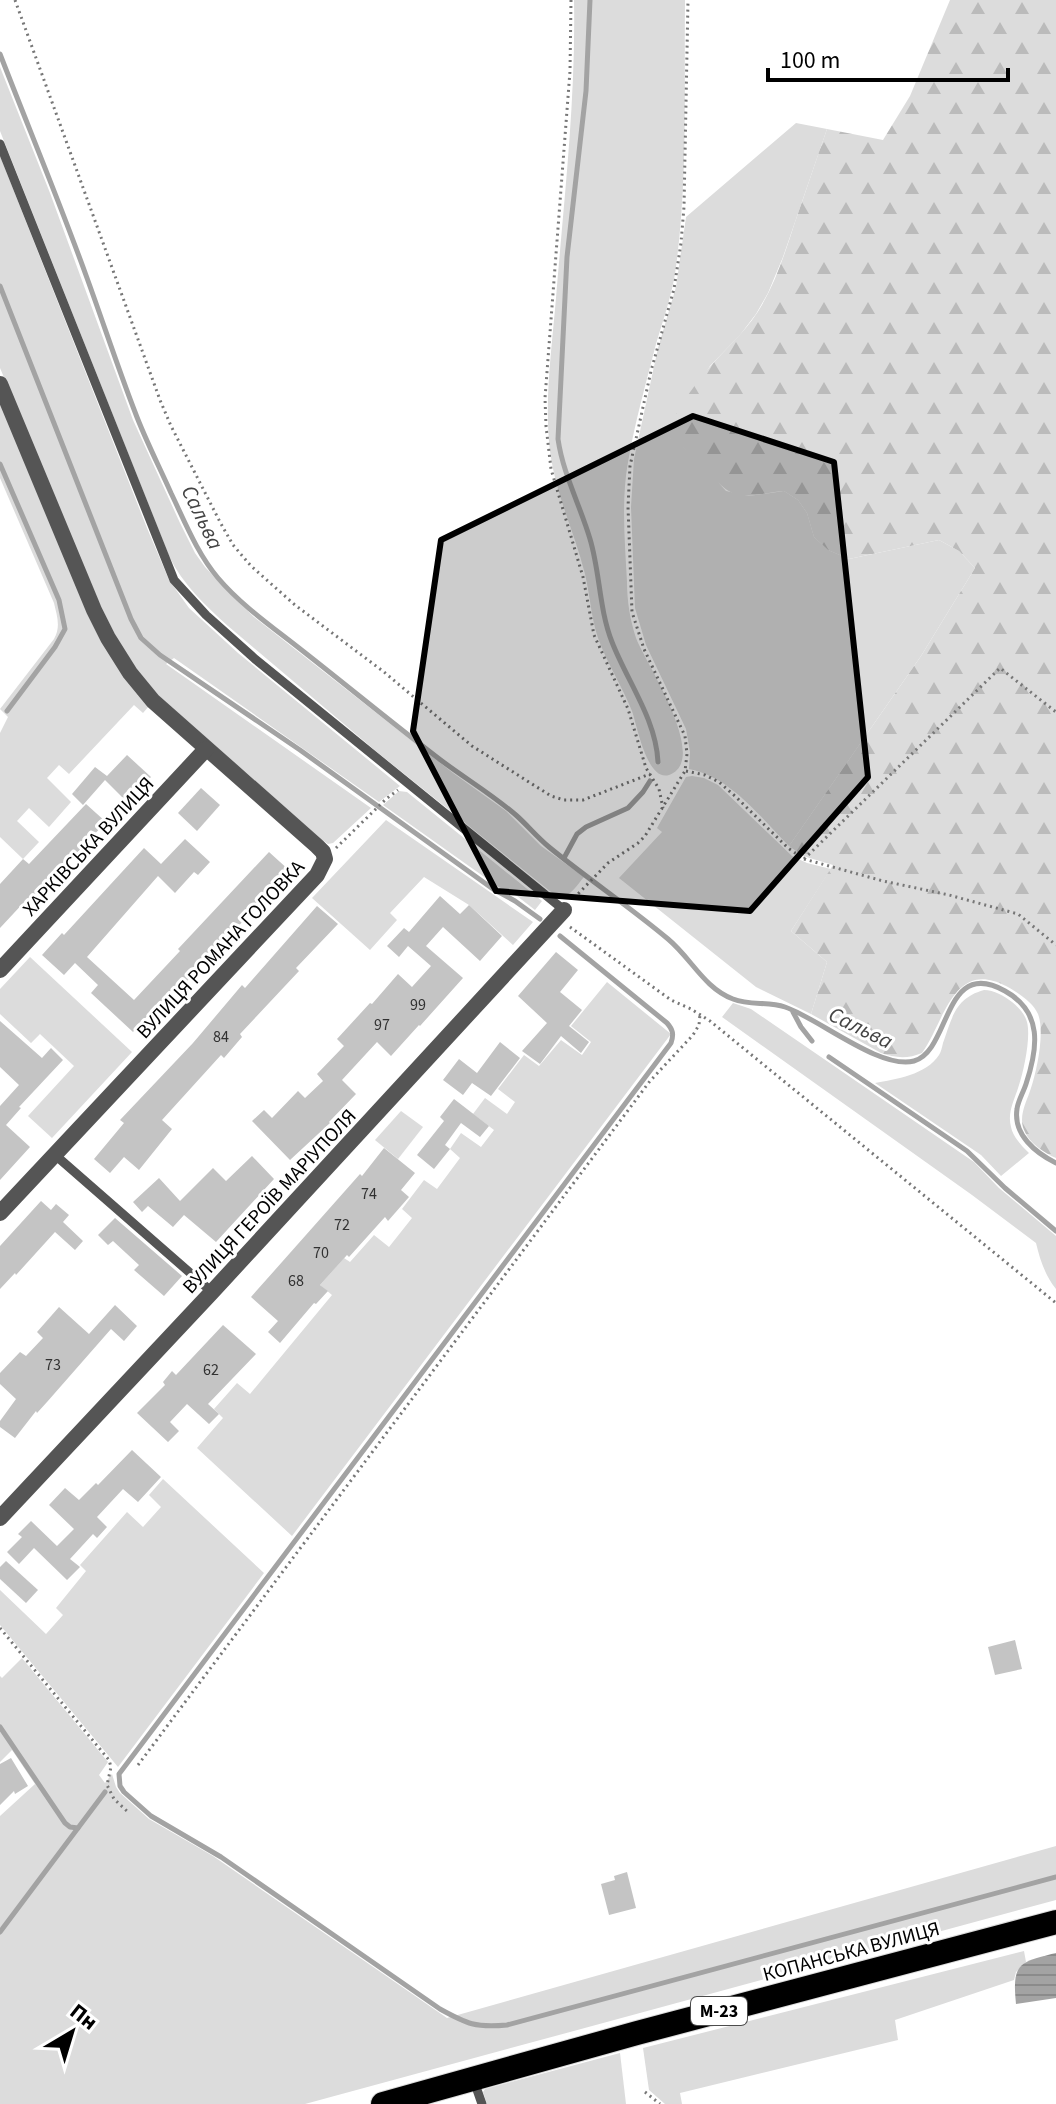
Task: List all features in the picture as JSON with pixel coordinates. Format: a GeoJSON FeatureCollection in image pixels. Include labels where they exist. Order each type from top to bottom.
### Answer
{"type":"FeatureCollection","features":[{"type":"Feature","properties":{"kind":"highway","name":"КОПАНСЬКА ВУЛИЦЯ"},"geometry":{"type":"LineString","coordinates":[[383,2104],[1056,1922]]}},
{"type":"Feature","properties":{"kind":"street","name":"ВУЛИЦЯ РОМАНА ГОЛОВКА"},"geometry":{"type":"LineString","coordinates":[[0,384],[108,638],[146,693],[317,846],[325,859],[317,875],[0,1213]]}},
{"type":"Feature","properties":{"kind":"street","name":"ХАРКІВСЬКА ВУЛИЦЯ"},"geometry":{"type":"LineString","coordinates":[[0,970],[206,749]]}},
{"type":"Feature","properties":{"kind":"street","name":"ВУЛИЦЯ ГЕРОЇВ МАРІУПОЛЯ"},"geometry":{"type":"LineString","coordinates":[[0,1518],[560,914]]}},
{"type":"Feature","properties":{"kind":"lane"},"geometry":{"type":"LineString","coordinates":[[0,144],[174,580],[206,615],[255,659],[560,914]]}},
{"type":"Feature","properties":{"kind":"lane"},"geometry":{"type":"LineString","coordinates":[[54,1154],[212,1292]]}},
{"type":"Feature","properties":{"kind":"lane"},"geometry":{"type":"LineString","coordinates":[[473,2078],[482,2104]]}},
{"type":"Feature","properties":{"kind":"path"},"geometry":{"type":"LineString","coordinates":[[15,0],[160,400],[233,545],[278,591],[384,672],[447,727],[551,796],[583,800],[650,774]]}},
{"type":"Feature","properties":{"kind":"path"},"geometry":{"type":"LineString","coordinates":[[571,0],[570,71],[545,398],[548,452],[554,483],[583,577],[594,635],[628,709],[644,762],[659,789],[663,808]]}},
{"type":"Feature","properties":{"kind":"path"},"geometry":{"type":"LineString","coordinates":[[688,0],[684,207],[678,268],[635,442],[628,493],[632,612],[640,639],[685,736],[685,771],[645,836],[598,872],[560,914],[671,1000],[700,1014],[1056,1303]]}},
{"type":"Feature","properties":{"kind":"path"},"geometry":{"type":"LineString","coordinates":[[804,859],[1000,668],[1056,712]]}},
{"type":"Feature","properties":{"kind":"path"},"geometry":{"type":"LineString","coordinates":[[685,771],[719,782],[788,848],[804,859],[1018,914],[1056,945]]}},
{"type":"Feature","properties":{"kind":"path"},"geometry":{"type":"LineString","coordinates":[[325,859],[386,799]]}},
{"type":"Feature","properties":{"kind":"path"},"geometry":{"type":"LineString","coordinates":[[138,1765],[640,1094],[661,1067],[693,1035],[699,1025],[700,1014]]}},
{"type":"Feature","properties":{"kind":"path"},"geometry":{"type":"LineString","coordinates":[[0,1628],[109,1760],[111,1767],[107,1785],[114,1799],[128,1812]]}},
{"type":"Feature","properties":{"kind":"path"},"geometry":{"type":"LineString","coordinates":[[645,2092],[660,2104]]}},
{"type":"Feature","properties":{"kind":"highlighted area"},"geometry":{"type":"Polygon","coordinates":[[[693,416],[834,462],[868,777],[750,911],[496,891],[413,731],[441,540],[693,416]]]}},
{"type":"Feature","properties":{"kind":"green space"},"geometry":{"type":"Polygon","coordinates":[[[574,0],[685,0],[682,206],[675,274],[631,447],[624,507],[632,624],[672,710],[683,751],[680,766],[669,775],[661,775],[649,762],[632,711],[598,638],[585,574],[551,459],[548,388],[571,112],[574,0]]]}},
{"type":"Feature","properties":{"kind":"green space"},"geometry":{"type":"Polygon","coordinates":[[[950,0],[1056,0],[1056,1158],[1033,1143],[1022,1125],[1040,1041],[1038,1014],[1029,1001],[1006,986],[988,980],[974,980],[952,998],[922,1053],[907,1057],[886,1055],[811,1014],[827,962],[791,931],[833,865],[803,856],[789,846],[921,656],[975,568],[959,551],[939,540],[849,559],[828,550],[814,537],[807,513],[798,500],[784,491],[750,495],[731,492],[685,449],[665,436],[695,385],[746,328],[763,302],[783,257],[827,129],[883,140],[910,96],[950,0]]]}},
{"type":"Feature","properties":{"kind":"green space"},"geometry":{"type":"Polygon","coordinates":[[[0,67],[133,420],[195,553],[254,617],[506,811],[541,846],[584,877],[568,894],[556,896],[377,752],[228,626],[181,576],[169,556],[0,131],[0,67]]]}},
{"type":"Feature","properties":{"kind":"green space"},"geometry":{"type":"Polygon","coordinates":[[[796,123],[827,129],[783,257],[756,314],[710,366],[666,436],[697,459],[726,491],[749,496],[784,491],[798,500],[807,513],[814,537],[828,550],[849,559],[939,540],[959,551],[975,568],[921,656],[789,846],[731,789],[704,773],[689,769],[686,729],[646,645],[635,608],[631,507],[634,459],[658,348],[676,287],[686,217],[796,123]]]}},
{"type":"Feature","properties":{"kind":"green space"},"geometry":{"type":"Polygon","coordinates":[[[0,156],[169,580],[189,608],[238,653],[400,786],[379,802],[174,658],[166,664],[371,808],[333,843],[328,844],[321,839],[158,695],[117,639],[98,600],[0,368],[0,156]]]}},
{"type":"Feature","properties":{"kind":"green space"},"geometry":{"type":"Polygon","coordinates":[[[0,403],[149,706],[143,713],[134,705],[69,774],[59,765],[47,778],[71,802],[49,827],[29,808],[17,821],[39,842],[23,859],[0,837],[0,733],[8,717],[0,709],[54,639],[58,621],[54,603],[0,478],[0,403]]]}},
{"type":"Feature","properties":{"kind":"green space"},"geometry":{"type":"Polygon","coordinates":[[[692,776],[718,785],[792,856],[831,869],[791,931],[827,962],[811,1014],[756,987],[619,878],[662,832],[657,828],[686,777],[692,776]]]}},
{"type":"Feature","properties":{"kind":"green space"},"geometry":{"type":"Polygon","coordinates":[[[399,791],[407,792],[542,901],[535,910],[383,805],[399,791]]]}},
{"type":"Feature","properties":{"kind":"green space"},"geometry":{"type":"Polygon","coordinates":[[[386,820],[533,922],[513,945],[469,905],[424,877],[390,913],[397,920],[370,950],[312,898],[386,820]]]}},
{"type":"Feature","properties":{"kind":"green space"},"geometry":{"type":"Polygon","coordinates":[[[30,957],[132,1052],[52,1138],[28,1116],[74,1066],[40,1034],[31,1043],[0,1014],[0,989],[30,957]]]}},
{"type":"Feature","properties":{"kind":"green space"},"geometry":{"type":"Polygon","coordinates":[[[607,982],[671,1034],[292,1536],[197,1448],[223,1418],[214,1409],[237,1383],[250,1394],[332,1295],[320,1285],[344,1258],[350,1262],[374,1235],[389,1247],[412,1218],[402,1209],[424,1180],[437,1189],[460,1158],[450,1149],[461,1133],[481,1147],[494,1130],[473,1114],[485,1098],[507,1114],[515,1102],[498,1089],[524,1055],[539,1066],[561,1040],[582,1055],[591,1042],[571,1026],[607,982]]]}},
{"type":"Feature","properties":{"kind":"green space"},"geometry":{"type":"Polygon","coordinates":[[[984,990],[999,994],[1014,1004],[1025,1016],[1028,1028],[1025,1062],[1010,1121],[1016,1138],[1029,1153],[1001,1176],[981,1155],[875,1083],[910,1075],[933,1062],[956,1010],[967,998],[984,990]]]}},
{"type":"Feature","properties":{"kind":"green space"},"geometry":{"type":"Polygon","coordinates":[[[733,1003],[751,1009],[974,1162],[999,1188],[1056,1236],[1056,1289],[1043,1267],[1036,1243],[722,1017],[733,1003]]]}},
{"type":"Feature","properties":{"kind":"green space"},"geometry":{"type":"Polygon","coordinates":[[[401,1111],[423,1127],[398,1159],[375,1140],[401,1111]]]}},
{"type":"Feature","properties":{"kind":"green space"},"geometry":{"type":"Polygon","coordinates":[[[163,1479],[264,1573],[118,1767],[0,1625],[0,1590],[46,1634],[63,1615],[56,1608],[86,1571],[80,1565],[127,1512],[143,1527],[161,1507],[149,1495],[163,1479]]]}},
{"type":"Feature","properties":{"kind":"green space"},"geometry":{"type":"Polygon","coordinates":[[[22,1658],[108,1762],[99,1775],[105,1783],[112,1774],[120,1793],[149,1819],[213,1856],[447,2018],[1056,1846],[1056,1900],[305,2104],[0,2104],[0,1816],[35,1784],[12,1750],[0,1762],[0,1676],[2,1678],[22,1658]]]}},
{"type":"Feature","properties":{"kind":"green space"},"geometry":{"type":"Polygon","coordinates":[[[1024,1951],[1026,1962],[1016,1972],[1014,1980],[895,2020],[898,2040],[680,2093],[682,2104],[665,2104],[649,2090],[643,2048],[1024,1951]]]}},
{"type":"Feature","properties":{"kind":"green space"},"geometry":{"type":"Polygon","coordinates":[[[620,2053],[626,2104],[487,2104],[483,2092],[485,2089],[620,2053]]]}},
{"type":"Feature","properties":{"kind":"shaded area"},"geometry":{"type":"Polygon","coordinates":[[[1056,1953],[1056,1998],[1016,2004],[1015,1980],[1020,1967],[1033,1959],[1056,1953]]]}},
{"type":"Feature","properties":{"kind":"building"},"geometry":{"type":"Polygon","coordinates":[[[127,755],[151,777],[127,802],[105,780],[83,805],[72,794],[95,767],[107,776],[127,755]]]}},
{"type":"Feature","properties":{"kind":"building"},"geometry":{"type":"Polygon","coordinates":[[[201,788],[220,805],[197,831],[178,813],[201,788]]]}},
{"type":"Feature","properties":{"kind":"building"},"geometry":{"type":"Polygon","coordinates":[[[86,804],[106,822],[0,928],[0,884],[23,859],[29,864],[86,804]]]}},
{"type":"Feature","properties":{"kind":"building"},"geometry":{"type":"Polygon","coordinates":[[[185,839],[210,862],[198,875],[194,872],[175,893],[158,876],[87,957],[134,1000],[269,852],[290,871],[160,1010],[156,1006],[133,1032],[91,993],[98,985],[75,963],[64,975],[42,955],[144,848],[161,864],[185,839]]]}},
{"type":"Feature","properties":{"kind":"building"},"geometry":{"type":"Polygon","coordinates":[[[440,896],[460,914],[469,905],[502,936],[480,961],[443,927],[426,946],[463,978],[391,1056],[377,1042],[342,1080],[356,1094],[290,1160],[252,1121],[264,1110],[272,1118],[298,1091],[305,1098],[323,1081],[317,1074],[344,1046],[337,1039],[370,1003],[398,974],[412,987],[431,966],[408,946],[399,957],[387,946],[404,928],[409,932],[440,896]]]}},
{"type":"Feature","properties":{"kind":"building"},"geometry":{"type":"Polygon","coordinates":[[[317,906],[338,924],[296,968],[299,971],[240,1034],[242,1037],[224,1058],[221,1055],[162,1120],[172,1129],[139,1170],[124,1157],[110,1173],[94,1159],[124,1123],[120,1120],[193,1043],[242,985],[245,988],[317,906]]]}},
{"type":"Feature","properties":{"kind":"building"},"geometry":{"type":"Polygon","coordinates":[[[556,952],[578,970],[560,992],[582,1010],[569,1026],[589,1042],[581,1053],[561,1036],[540,1064],[522,1051],[547,1023],[518,996],[556,952]]]}},
{"type":"Feature","properties":{"kind":"building"},"geometry":{"type":"Polygon","coordinates":[[[0,1021],[42,1058],[51,1048],[63,1060],[6,1125],[30,1147],[0,1180],[0,1106],[19,1085],[0,1067],[0,1021]]]}},
{"type":"Feature","properties":{"kind":"building"},"geometry":{"type":"Polygon","coordinates":[[[500,1042],[520,1058],[491,1096],[472,1083],[463,1095],[443,1080],[459,1059],[477,1073],[500,1042]]]}},
{"type":"Feature","properties":{"kind":"building"},"geometry":{"type":"Polygon","coordinates":[[[454,1099],[489,1126],[480,1137],[461,1123],[445,1145],[450,1149],[434,1169],[417,1155],[444,1121],[440,1117],[454,1099]]]}},
{"type":"Feature","properties":{"kind":"building"},"geometry":{"type":"Polygon","coordinates":[[[384,1148],[415,1173],[401,1190],[409,1197],[388,1221],[385,1217],[320,1285],[328,1291],[280,1343],[268,1332],[278,1321],[251,1297],[384,1148]]]}},
{"type":"Feature","properties":{"kind":"building"},"geometry":{"type":"Polygon","coordinates":[[[252,1156],[274,1179],[216,1242],[184,1215],[173,1227],[148,1206],[142,1212],[133,1202],[159,1178],[180,1201],[213,1168],[226,1181],[252,1156]]]}},
{"type":"Feature","properties":{"kind":"building"},"geometry":{"type":"Polygon","coordinates":[[[41,1201],[51,1210],[56,1204],[69,1215],[63,1222],[83,1241],[75,1250],[55,1232],[0,1289],[0,1246],[41,1201]]]}},
{"type":"Feature","properties":{"kind":"building"},"geometry":{"type":"Polygon","coordinates":[[[115,1218],[182,1276],[164,1296],[134,1270],[139,1265],[113,1241],[108,1245],[98,1235],[115,1218]]]}},
{"type":"Feature","properties":{"kind":"building"},"geometry":{"type":"Polygon","coordinates":[[[115,1305],[137,1326],[124,1341],[111,1329],[15,1438],[0,1427],[0,1421],[16,1399],[0,1384],[0,1373],[20,1352],[26,1356],[43,1338],[37,1332],[59,1307],[89,1334],[115,1305]]]}},
{"type":"Feature","properties":{"kind":"building"},"geometry":{"type":"Polygon","coordinates":[[[223,1325],[256,1354],[208,1404],[219,1414],[209,1424],[187,1404],[170,1422],[179,1431],[168,1442],[137,1413],[165,1385],[163,1382],[172,1371],[176,1375],[223,1325]]]}},
{"type":"Feature","properties":{"kind":"building"},"geometry":{"type":"Polygon","coordinates":[[[132,1450],[161,1477],[138,1502],[123,1489],[97,1517],[107,1527],[97,1538],[93,1534],[70,1559],[80,1567],[67,1580],[34,1548],[19,1564],[7,1552],[22,1537],[18,1534],[31,1521],[57,1546],[74,1529],[49,1505],[65,1488],[79,1500],[132,1450]]]}},
{"type":"Feature","properties":{"kind":"building"},"geometry":{"type":"Polygon","coordinates":[[[6,1561],[38,1590],[26,1603],[0,1579],[0,1567],[6,1561]]]}},
{"type":"Feature","properties":{"kind":"building"},"geometry":{"type":"Polygon","coordinates":[[[1015,1640],[1022,1669],[995,1675],[988,1647],[1015,1640]]]}},
{"type":"Feature","properties":{"kind":"building"},"geometry":{"type":"Polygon","coordinates":[[[11,1758],[28,1786],[15,1794],[14,1791],[0,1805],[0,1764],[11,1758]]]}},
{"type":"Feature","properties":{"kind":"building"},"geometry":{"type":"Polygon","coordinates":[[[627,1872],[636,1908],[609,1915],[601,1884],[627,1872]]]}},
{"type":"Feature","properties":{"kind":"waterway","name":"Сальва"},"geometry":{"type":"LineString","coordinates":[[590,0],[586,91],[567,257],[558,439],[593,552],[608,629],[618,657],[647,715],[658,762]]}},
{"type":"Feature","properties":{"kind":"waterway","name":"Сальва"},"geometry":{"type":"LineString","coordinates":[[0,54],[77,250],[143,432],[186,526],[227,588],[438,758],[507,808],[549,847],[654,927],[723,994],[739,1001],[785,1007],[867,1051],[900,1062],[914,1061],[926,1054],[959,995],[970,986],[985,984],[1005,991],[1026,1009],[1034,1032],[1033,1057],[1017,1109],[1019,1127],[1034,1148],[1056,1163]]}},
{"type":"Feature","properties":{"kind":"waterway"},"geometry":{"type":"LineString","coordinates":[[0,286],[141,638],[160,655],[540,919]]}},
{"type":"Feature","properties":{"kind":"waterway"},"geometry":{"type":"LineString","coordinates":[[0,464],[59,600],[65,629],[7,711]]}},
{"type":"Feature","properties":{"kind":"waterway","name":"Сальва"},"geometry":{"type":"LineString","coordinates":[[564,858],[577,834],[628,808],[650,781]]}},
{"type":"Feature","properties":{"kind":"waterway"},"geometry":{"type":"LineString","coordinates":[[560,936],[667,1023],[672,1032],[671,1043],[119,1774],[120,1786],[151,1816],[221,1857],[440,2009],[465,2021],[487,2026],[507,2025],[1056,1877]]}},
{"type":"Feature","properties":{"kind":"waterway"},"geometry":{"type":"LineString","coordinates":[[793,1012],[812,1041]]}},
{"type":"Feature","properties":{"kind":"waterway"},"geometry":{"type":"LineString","coordinates":[[829,1057],[967,1151],[1056,1231]]}},
{"type":"Feature","properties":{"kind":"waterway"},"geometry":{"type":"LineString","coordinates":[[0,1727],[65,1823],[78,1828]]}},
{"type":"Feature","properties":{"kind":"waterway"},"geometry":{"type":"LineString","coordinates":[[0,1932],[105,1792]]}}]}
